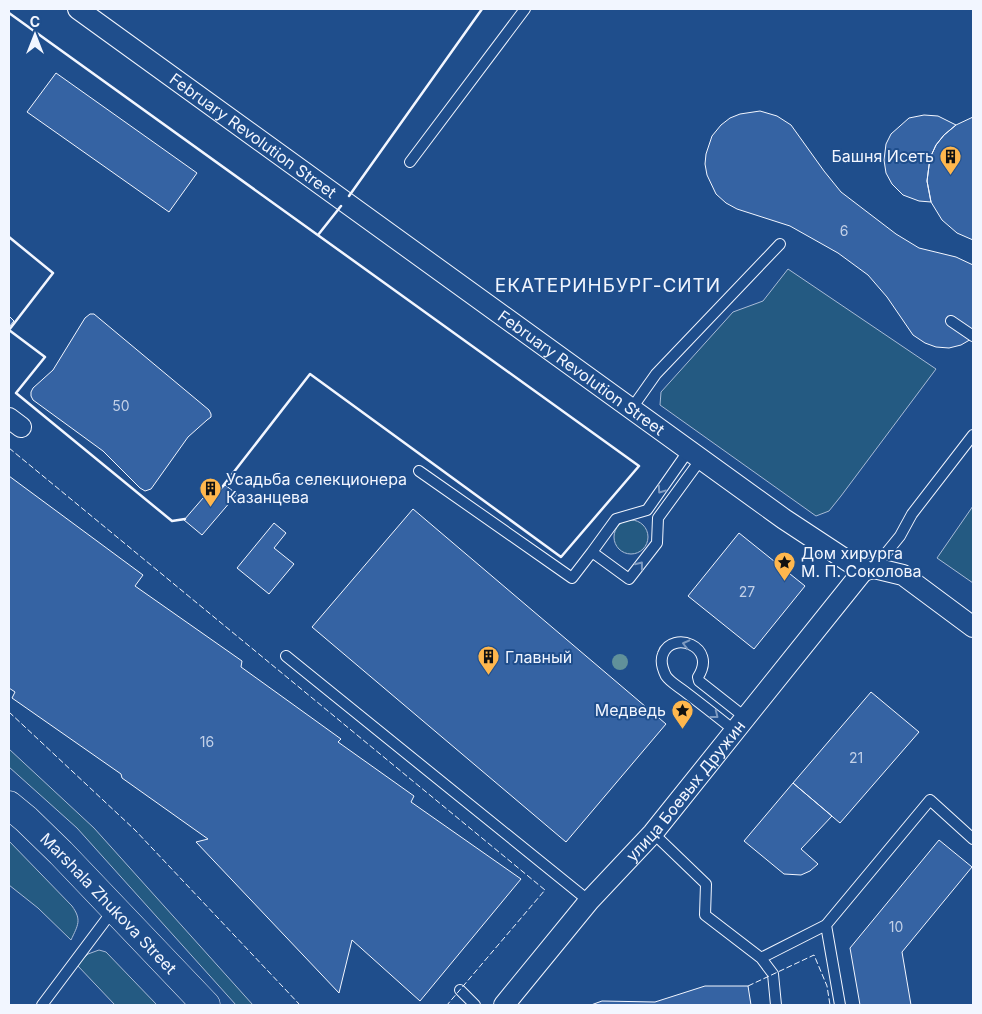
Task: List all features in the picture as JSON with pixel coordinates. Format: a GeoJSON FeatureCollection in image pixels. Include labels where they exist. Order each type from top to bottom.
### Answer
{"type":"FeatureCollection","features":[{"type":"Feature","properties":{"kind":"street","name":"February Revolution Street"},"geometry":{"type":"LineString","coordinates":[[78,9],[784,519],[868,569],[903,575],[973,627]]}},
{"type":"Feature","properties":{"kind":"street","name":"улица Боевых Дружин"},"geometry":{"type":"LineString","coordinates":[[504,1005],[589,901],[653,833],[868,569]]}},
{"type":"Feature","properties":{"kind":"street","name":"Marshala Zhukova Street"},"geometry":{"type":"LineString","coordinates":[[9,805],[26,819],[114,908],[206,1005]]}},
{"type":"Feature","properties":{"kind":"lane"},"geometry":{"type":"LineString","coordinates":[[410,162],[525,9]]}},
{"type":"Feature","properties":{"kind":"lane"},"geometry":{"type":"LineString","coordinates":[[632,408],[656,374],[780,244]]}},
{"type":"Feature","properties":{"kind":"lane"},"geometry":{"type":"LineString","coordinates":[[951,321],[973,336]]}},
{"type":"Feature","properties":{"kind":"lane"},"geometry":{"type":"LineString","coordinates":[[868,569],[900,536],[912,514],[973,435]]}},
{"type":"Feature","properties":{"kind":"lane"},"geometry":{"type":"LineString","coordinates":[[418,471],[572,578],[616,519],[647,510],[695,455]]}},
{"type":"Feature","properties":{"kind":"lane"},"geometry":{"type":"LineString","coordinates":[[592,552],[629,580],[657,543],[658,518],[695,455]]}},
{"type":"Feature","properties":{"kind":"lane"},"geometry":{"type":"LineString","coordinates":[[678,642],[697,648],[702,655],[704,663],[698,677],[699,681],[740,724],[667,678],[661,663],[663,653],[670,645],[678,642]]}},
{"type":"Feature","properties":{"kind":"lane"},"geometry":{"type":"LineString","coordinates":[[286,656],[589,901]]}},
{"type":"Feature","properties":{"kind":"lane"},"geometry":{"type":"LineString","coordinates":[[761,958],[826,925],[930,800],[973,839]]}},
{"type":"Feature","properties":{"kind":"lane"},"geometry":{"type":"LineString","coordinates":[[653,833],[706,884],[705,915],[761,958],[773,974],[776,1005]]}},
{"type":"Feature","properties":{"kind":"lane"},"geometry":{"type":"LineString","coordinates":[[42,1005],[114,908]]}},
{"type":"Feature","properties":{"kind":"lane"},"geometry":{"type":"LineString","coordinates":[[826,925],[840,1005]]}},
{"type":"Feature","properties":{"kind":"lane"},"geometry":{"type":"LineString","coordinates":[[460,990],[475,1005]]}},
{"type":"Feature","properties":{"kind":"shaded area"},"geometry":{"type":"Polygon","coordinates":[[[788,269],[936,369],[829,511],[816,516],[660,405],[661,392],[733,312],[763,301],[788,269]]]}},
{"type":"Feature","properties":{"kind":"shaded area"},"geometry":{"type":"Polygon","coordinates":[[[973,506],[973,583],[937,558],[973,506]]]}},
{"type":"Feature","properties":{"kind":"shaded area"},"geometry":{"type":"Polygon","coordinates":[[[631,520],[643,525],[648,537],[643,549],[631,554],[619,549],[614,537],[619,525],[631,520]]]}},
{"type":"Feature","properties":{"kind":"shaded area"},"geometry":{"type":"Polygon","coordinates":[[[9,749],[94,828],[253,1005],[236,1005],[77,828],[9,767],[9,749]]]}},
{"type":"Feature","properties":{"kind":"shaded area"},"geometry":{"type":"Polygon","coordinates":[[[9,841],[72,906],[77,915],[78,923],[71,940],[38,908],[9,885],[9,841]]]}},
{"type":"Feature","properties":{"kind":"shaded area"},"geometry":{"type":"Polygon","coordinates":[[[99,950],[106,952],[157,1005],[115,1005],[77,965],[88,954],[99,950]]]}},
{"type":"Feature","properties":{"kind":"building"},"geometry":{"type":"Polygon","coordinates":[[[56,73],[197,173],[169,212],[27,112],[56,73]]]}},
{"type":"Feature","properties":{"kind":"building"},"geometry":{"type":"Polygon","coordinates":[[[760,111],[777,116],[791,125],[841,192],[896,234],[919,248],[956,257],[973,265],[973,338],[961,345],[949,348],[936,347],[925,343],[913,335],[887,297],[868,275],[838,253],[790,226],[737,209],[726,203],[716,194],[707,175],[705,164],[712,136],[730,118],[740,114],[760,111]]]}},
{"type":"Feature","properties":{"kind":"building"},"geometry":{"type":"Polygon","coordinates":[[[924,115],[938,116],[956,125],[936,145],[930,158],[927,181],[931,202],[919,201],[903,195],[892,184],[886,173],[884,160],[886,144],[891,134],[909,118],[924,115]]]}},
{"type":"Feature","properties":{"kind":"building","name":"Башня Исеть"},"geometry":{"type":"Polygon","coordinates":[[[973,117],[973,240],[957,233],[942,220],[931,202],[927,181],[930,158],[936,145],[956,125],[973,117]]]}},
{"type":"Feature","properties":{"kind":"building"},"geometry":{"type":"Polygon","coordinates":[[[90,314],[94,314],[209,410],[211,414],[211,417],[188,437],[151,489],[145,491],[103,451],[33,400],[31,396],[33,388],[53,370],[85,318],[90,314]]]}},
{"type":"Feature","properties":{"kind":"building"},"geometry":{"type":"Polygon","coordinates":[[[9,316],[14,321],[9,327],[9,316]]]}},
{"type":"Feature","properties":{"kind":"building"},"geometry":{"type":"Polygon","coordinates":[[[9,476],[143,575],[135,586],[242,661],[241,667],[341,739],[338,742],[414,796],[411,802],[521,879],[420,1001],[352,940],[339,993],[196,842],[208,839],[122,778],[121,774],[12,698],[15,692],[9,688],[9,476]]]}},
{"type":"Feature","properties":{"kind":"building","name":"Усадьба селекционера Казанцева"},"geometry":{"type":"Polygon","coordinates":[[[225,485],[237,494],[202,535],[184,520],[210,490],[216,495],[225,485]]]}},
{"type":"Feature","properties":{"kind":"building","name":"Главный"},"geometry":{"type":"Polygon","coordinates":[[[413,509],[666,724],[566,842],[312,627],[413,509]]]}},
{"type":"Feature","properties":{"kind":"building"},"geometry":{"type":"Polygon","coordinates":[[[274,523],[286,533],[274,548],[294,564],[269,594],[237,568],[274,523]]]}},
{"type":"Feature","properties":{"kind":"building"},"geometry":{"type":"Polygon","coordinates":[[[739,533],[805,586],[754,649],[688,596],[739,533]]]}},
{"type":"Feature","properties":{"kind":"building"},"geometry":{"type":"Polygon","coordinates":[[[871,692],[919,732],[840,823],[793,783],[871,692]]]}},
{"type":"Feature","properties":{"kind":"building"},"geometry":{"type":"Polygon","coordinates":[[[793,783],[832,816],[801,849],[818,864],[810,871],[801,875],[784,874],[744,841],[793,783]]]}},
{"type":"Feature","properties":{"kind":"building"},"geometry":{"type":"Polygon","coordinates":[[[939,840],[972,867],[902,952],[911,1005],[860,1005],[850,948],[939,840]]]}},
{"type":"Feature","properties":{"kind":"building"},"geometry":{"type":"Polygon","coordinates":[[[705,986],[748,986],[751,1005],[591,1005],[602,1001],[655,1002],[705,986]]]}},
{"type":"Feature","properties":{"kind":"fence"},"geometry":{"type":"LineString","coordinates":[[9,448],[545,890],[447,1005]]}},
{"type":"Feature","properties":{"kind":"fence"},"geometry":{"type":"LineString","coordinates":[[9,712],[135,830],[300,1005]]}},
{"type":"Feature","properties":{"kind":"fence"},"geometry":{"type":"LineString","coordinates":[[748,986],[814,955],[827,986],[830,1005]]}},
{"type":"Feature","properties":{"kind":"wall"},"geometry":{"type":"LineString","coordinates":[[349,196],[482,9]]}},
{"type":"Feature","properties":{"kind":"wall"},"geometry":{"type":"LineString","coordinates":[[9,13],[639,466],[561,557],[310,374],[223,486]]}},
{"type":"Feature","properties":{"kind":"wall"},"geometry":{"type":"LineString","coordinates":[[316,234],[318,235],[341,206]]}},
{"type":"Feature","properties":{"kind":"wall"},"geometry":{"type":"LineString","coordinates":[[9,237],[53,273],[9,330]]}},
{"type":"Feature","properties":{"kind":"wall"},"geometry":{"type":"LineString","coordinates":[[9,330],[45,357],[16,393],[172,521],[185,519]]}},
{"type":"Feature","properties":{"kind":"place","name":"Башня Исеть"},"geometry":{"type":"Point","coordinates":[950,175]}},
{"type":"Feature","properties":{"kind":"place","name":"Усадьба селекционера Казанцева"},"geometry":{"type":"Point","coordinates":[210,507]}},
{"type":"Feature","properties":{"kind":"place","name":"Дом хирурга М. П. Соколова"},"geometry":{"type":"Point","coordinates":[785,581]}},
{"type":"Feature","properties":{"kind":"place","name":"Главный"},"geometry":{"type":"Point","coordinates":[489,676]}},
{"type":"Feature","properties":{"kind":"place","name":"Медведь"},"geometry":{"type":"Point","coordinates":[682,729]}},
{"type":"Feature","properties":{"kind":"district","name":"ЕКАТЕРИНБУРГ-СИТИ"},"geometry":{"type":"Point","coordinates":[608,285]}}]}
